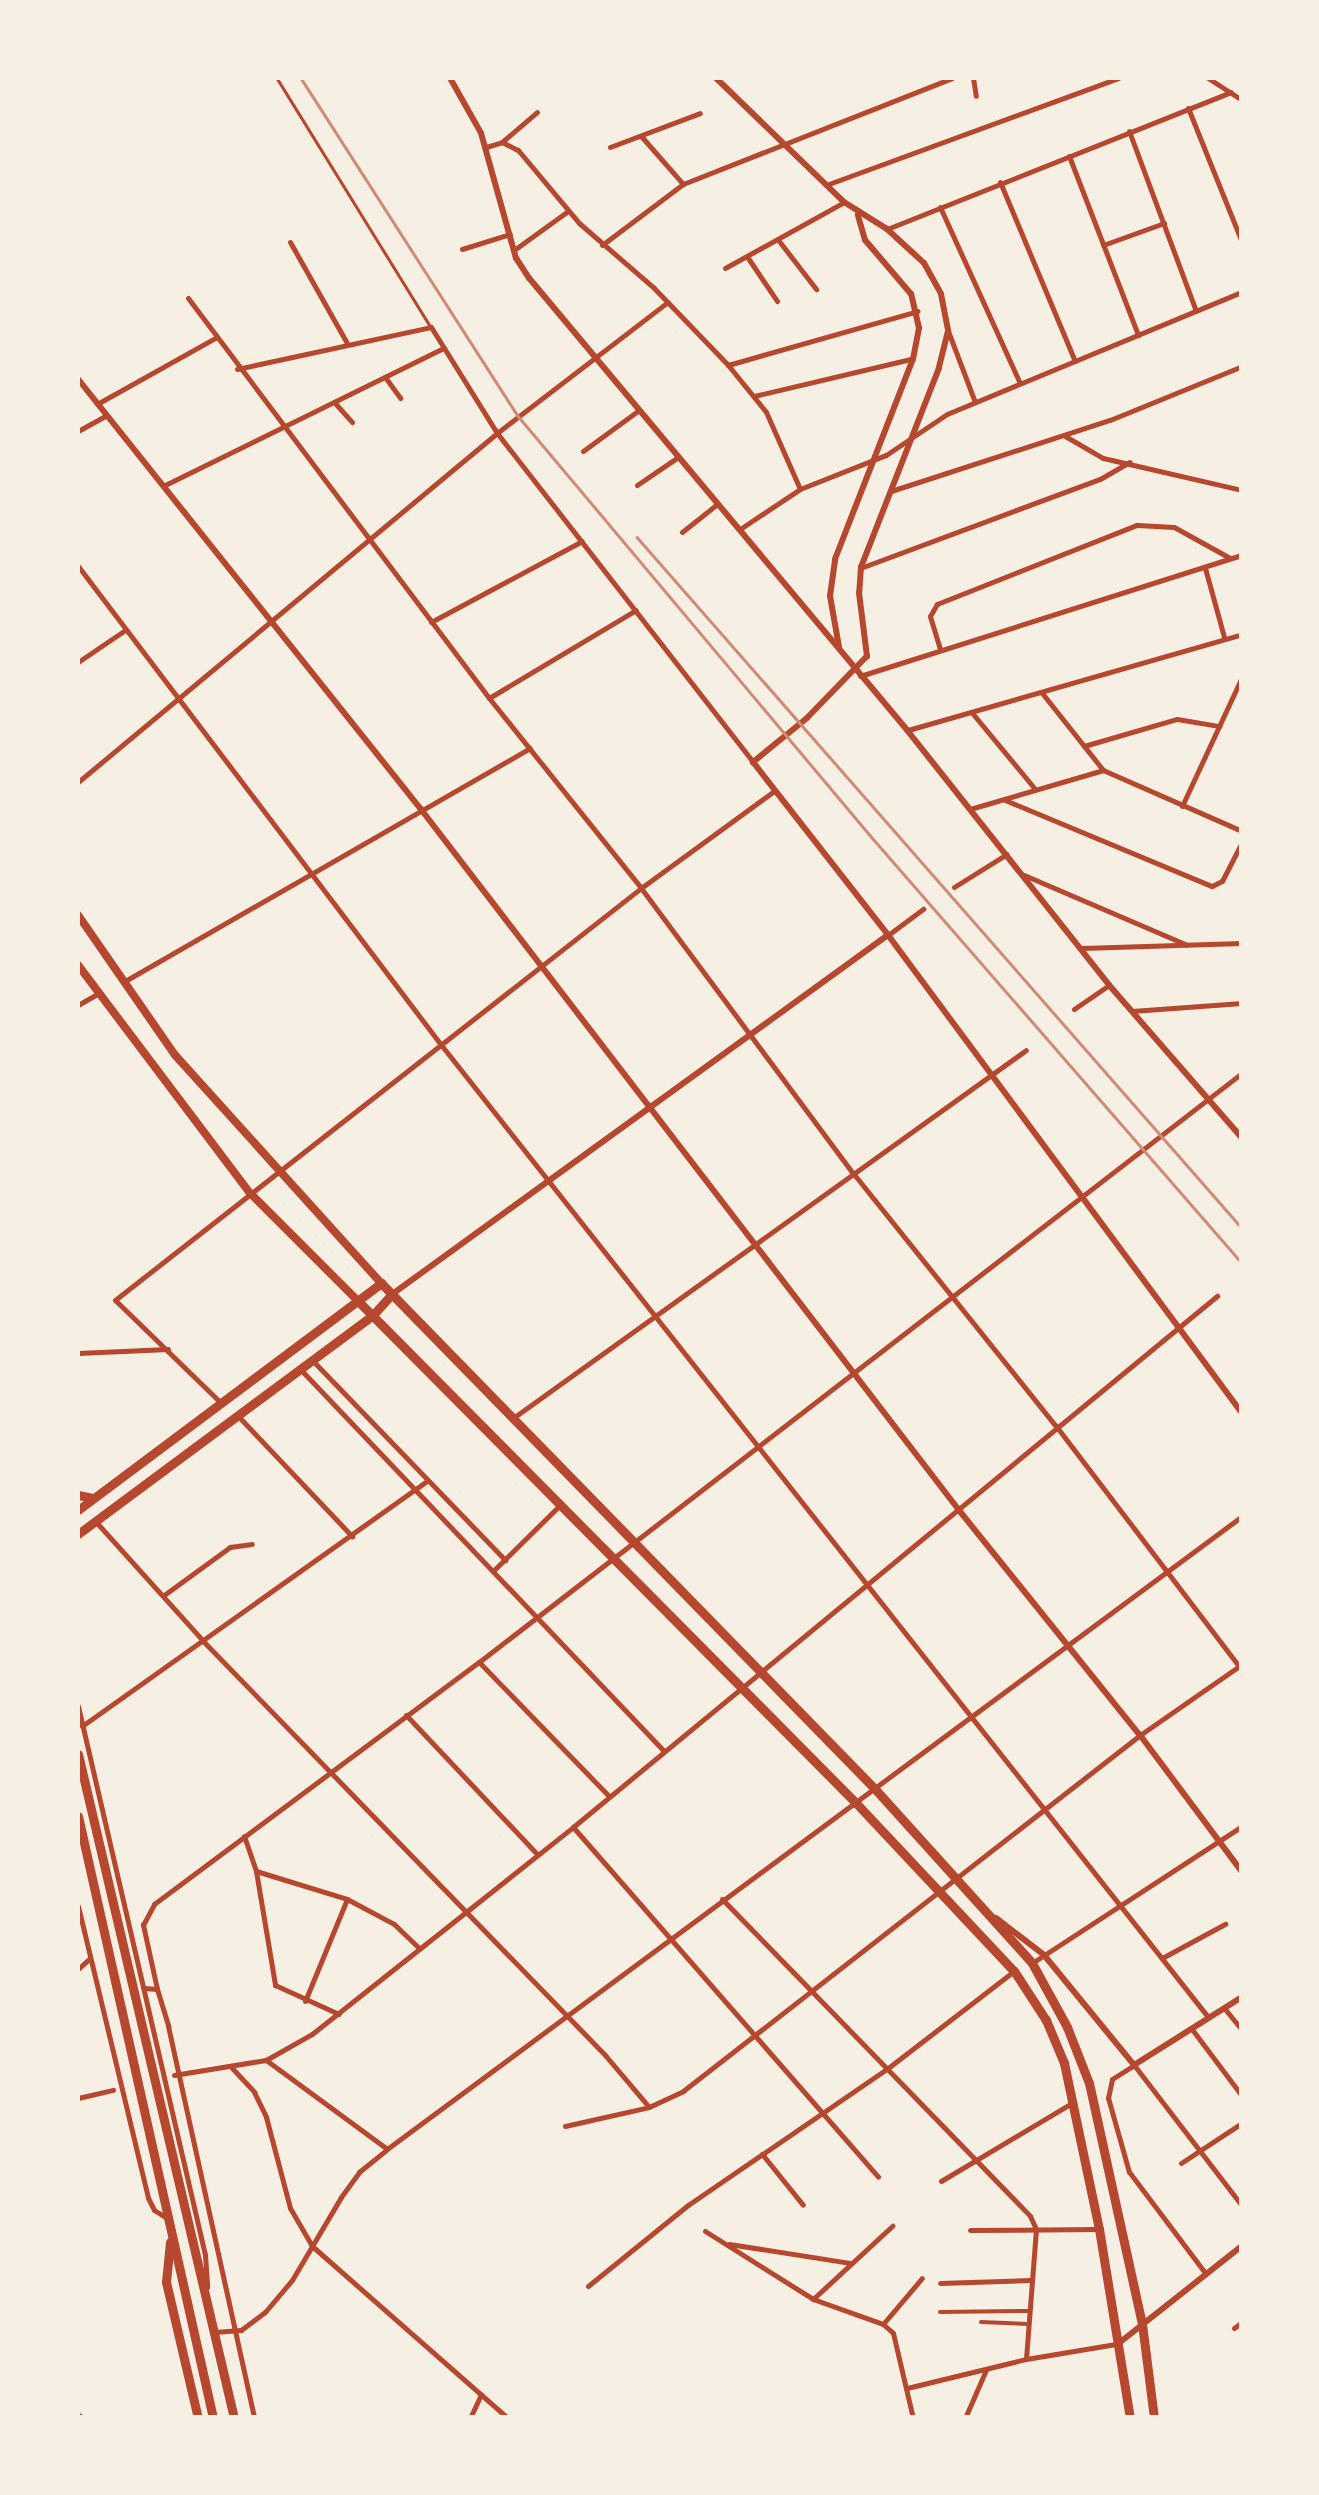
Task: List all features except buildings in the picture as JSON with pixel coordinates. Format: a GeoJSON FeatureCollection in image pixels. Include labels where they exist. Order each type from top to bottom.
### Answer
{"type":"FeatureCollection","features":[{"type":"Feature","properties":{"kind":"main road"},"geometry":{"type":"LineString","coordinates":[[78,915],[175,1055],[277,1173],[510,1420],[875,1790],[996,1918],[1032,1963],[1067,2026],[1089,2083],[1142,2324],[1154,2418]]}},
{"type":"Feature","properties":{"kind":"main road"},"geometry":{"type":"LineString","coordinates":[[78,965],[250,1193],[856,1803],[1014,1971],[1046,2020],[1064,2064],[1098,2229],[1130,2418]]}},
{"type":"Feature","properties":{"kind":"main road"},"geometry":{"type":"LineString","coordinates":[[78,1510],[381,1283]]}},
{"type":"Feature","properties":{"kind":"main road"},"geometry":{"type":"LineString","coordinates":[[78,1534],[372,1316],[391,1295]]}},
{"type":"Feature","properties":{"kind":"main road"},"geometry":{"type":"LineString","coordinates":[[78,1495],[93,1498]]}},
{"type":"Feature","properties":{"kind":"main road"},"geometry":{"type":"LineString","coordinates":[[78,1754],[234,2418]]}},
{"type":"Feature","properties":{"kind":"main road"},"geometry":{"type":"LineString","coordinates":[[78,1816],[213,2418]]}},
{"type":"Feature","properties":{"kind":"main road"},"geometry":{"type":"LineString","coordinates":[[170,2239],[166,2282],[198,2418]]}},
{"type":"Feature","properties":{"kind":"street"},"geometry":{"type":"LineString","coordinates":[[450,78],[486,147],[514,250],[528,278],[907,730],[1109,984],[1242,1138]]}},
{"type":"Feature","properties":{"kind":"street"},"geometry":{"type":"LineString","coordinates":[[716,78],[844,202],[887,229],[930,271],[975,402]]}},
{"type":"Feature","properties":{"kind":"street"},"geometry":{"type":"LineString","coordinates":[[602,244],[683,184],[952,78]]}},
{"type":"Feature","properties":{"kind":"street"},"geometry":{"type":"LineString","coordinates":[[973,78],[976,96]]}},
{"type":"Feature","properties":{"kind":"street"},"geometry":{"type":"LineString","coordinates":[[826,184],[1118,78]]}},
{"type":"Feature","properties":{"kind":"street"},"geometry":{"type":"LineString","coordinates":[[1208,78],[1242,100]]}},
{"type":"Feature","properties":{"kind":"street"},"geometry":{"type":"LineString","coordinates":[[887,229],[1231,92]]}},
{"type":"Feature","properties":{"kind":"street"},"geometry":{"type":"LineString","coordinates":[[1188,108],[1242,242]]}},
{"type":"Feature","properties":{"kind":"street"},"geometry":{"type":"LineString","coordinates":[[486,147],[502,142],[537,112]]}},
{"type":"Feature","properties":{"kind":"street"},"geometry":{"type":"LineString","coordinates":[[610,147],[700,113]]}},
{"type":"Feature","properties":{"kind":"street"},"geometry":{"type":"LineString","coordinates":[[1128,130],[1196,311]]}},
{"type":"Feature","properties":{"kind":"street"},"geometry":{"type":"LineString","coordinates":[[642,136],[683,184]]}},
{"type":"Feature","properties":{"kind":"street"},"geometry":{"type":"LineString","coordinates":[[502,142],[518,150],[568,211],[668,302],[728,365],[774,426],[800,489]]}},
{"type":"Feature","properties":{"kind":"street"},"geometry":{"type":"LineString","coordinates":[[1069,155],[1138,335]]}},
{"type":"Feature","properties":{"kind":"street"},"geometry":{"type":"LineString","coordinates":[[1000,182],[1075,361]]}},
{"type":"Feature","properties":{"kind":"street"},"geometry":{"type":"LineString","coordinates":[[726,268],[844,202]]}},
{"type":"Feature","properties":{"kind":"street"},"geometry":{"type":"LineString","coordinates":[[940,207],[1020,383]]}},
{"type":"Feature","properties":{"kind":"street"},"geometry":{"type":"LineString","coordinates":[[514,250],[568,211]]}},
{"type":"Feature","properties":{"kind":"street"},"geometry":{"type":"LineString","coordinates":[[840,652],[831,610],[832,574],[918,339],[916,311],[906,286],[866,240],[858,214]]}},
{"type":"Feature","properties":{"kind":"street"},"geometry":{"type":"LineString","coordinates":[[1102,245],[1164,223]]}},
{"type":"Feature","properties":{"kind":"street"},"geometry":{"type":"LineString","coordinates":[[462,249],[510,234]]}},
{"type":"Feature","properties":{"kind":"street"},"geometry":{"type":"LineString","coordinates":[[779,241],[816,288]]}},
{"type":"Feature","properties":{"kind":"street"},"geometry":{"type":"LineString","coordinates":[[290,242],[347,343]]}},
{"type":"Feature","properties":{"kind":"street"},"geometry":{"type":"LineString","coordinates":[[748,258],[777,301]]}},
{"type":"Feature","properties":{"kind":"street"},"geometry":{"type":"LineString","coordinates":[[737,530],[800,489],[870,463],[975,402],[1242,292]]}},
{"type":"Feature","properties":{"kind":"street"},"geometry":{"type":"LineString","coordinates":[[188,298],[237,369],[489,698],[642,888],[853,1173],[1056,1426],[1240,1667],[1140,1734],[959,1880],[682,2091],[648,2107],[565,2126]]}},
{"type":"Feature","properties":{"kind":"street"},"geometry":{"type":"LineString","coordinates":[[78,782],[497,433],[668,302]]}},
{"type":"Feature","properties":{"kind":"street"},"geometry":{"type":"LineString","coordinates":[[728,365],[916,311]]}},
{"type":"Feature","properties":{"kind":"street"},"geometry":{"type":"LineString","coordinates":[[237,369],[431,327],[497,433],[888,935],[1176,1329],[1242,1413]]}},
{"type":"Feature","properties":{"kind":"street"},"geometry":{"type":"LineString","coordinates":[[858,674],[868,649],[860,594],[862,567],[939,368],[948,330]]}},
{"type":"Feature","properties":{"kind":"street"},"geometry":{"type":"LineString","coordinates":[[97,404],[216,338]]}},
{"type":"Feature","properties":{"kind":"street"},"geometry":{"type":"LineString","coordinates":[[161,488],[443,348]]}},
{"type":"Feature","properties":{"kind":"street"},"geometry":{"type":"LineString","coordinates":[[754,396],[913,359]]}},
{"type":"Feature","properties":{"kind":"street"},"geometry":{"type":"LineString","coordinates":[[890,491],[1064,435],[1242,366]]}},
{"type":"Feature","properties":{"kind":"street"},"geometry":{"type":"LineString","coordinates":[[385,377],[400,398]]}},
{"type":"Feature","properties":{"kind":"street"},"geometry":{"type":"LineString","coordinates":[[78,379],[269,624],[420,808],[852,1374],[1140,1734],[1242,1872]]}},
{"type":"Feature","properties":{"kind":"street"},"geometry":{"type":"LineString","coordinates":[[334,402],[352,422]]}},
{"type":"Feature","properties":{"kind":"street"},"geometry":{"type":"LineString","coordinates":[[583,452],[639,410]]}},
{"type":"Feature","properties":{"kind":"street"},"geometry":{"type":"LineString","coordinates":[[78,431],[105,416]]}},
{"type":"Feature","properties":{"kind":"street"},"geometry":{"type":"LineString","coordinates":[[1064,435],[1104,458],[1242,490]]}},
{"type":"Feature","properties":{"kind":"street"},"geometry":{"type":"LineString","coordinates":[[638,486],[678,458]]}},
{"type":"Feature","properties":{"kind":"street"},"geometry":{"type":"LineString","coordinates":[[862,567],[1100,479],[1129,462]]}},
{"type":"Feature","properties":{"kind":"street"},"geometry":{"type":"LineString","coordinates":[[682,532],[716,505]]}},
{"type":"Feature","properties":{"kind":"street"},"geometry":{"type":"LineString","coordinates":[[940,649],[930,616],[938,604],[1137,525],[1174,527],[1230,558]]}},
{"type":"Feature","properties":{"kind":"street"},"geometry":{"type":"LineString","coordinates":[[432,622],[582,542]]}},
{"type":"Feature","properties":{"kind":"street"},"geometry":{"type":"LineString","coordinates":[[754,762],[858,674],[1242,555]]}},
{"type":"Feature","properties":{"kind":"street"},"geometry":{"type":"LineString","coordinates":[[78,566],[442,1046],[864,1586],[972,1714],[1208,2017]]}},
{"type":"Feature","properties":{"kind":"street"},"geometry":{"type":"LineString","coordinates":[[1204,568],[1224,637]]}},
{"type":"Feature","properties":{"kind":"street"},"geometry":{"type":"LineString","coordinates":[[489,698],[636,610]]}},
{"type":"Feature","properties":{"kind":"street"},"geometry":{"type":"LineString","coordinates":[[78,662],[126,630]]}},
{"type":"Feature","properties":{"kind":"street"},"geometry":{"type":"LineString","coordinates":[[907,730],[1242,634]]}},
{"type":"Feature","properties":{"kind":"street"},"geometry":{"type":"LineString","coordinates":[[1182,806],[1242,677]]}},
{"type":"Feature","properties":{"kind":"street"},"geometry":{"type":"LineString","coordinates":[[1042,693],[1103,770],[1242,831]]}},
{"type":"Feature","properties":{"kind":"street"},"geometry":{"type":"LineString","coordinates":[[973,714],[1035,790]]}},
{"type":"Feature","properties":{"kind":"street"},"geometry":{"type":"LineString","coordinates":[[1084,746],[1177,718],[1219,726]]}},
{"type":"Feature","properties":{"kind":"street"},"geometry":{"type":"LineString","coordinates":[[126,981],[530,748]]}},
{"type":"Feature","properties":{"kind":"street"},"geometry":{"type":"LineString","coordinates":[[970,809],[1103,770]]}},
{"type":"Feature","properties":{"kind":"street"},"geometry":{"type":"LineString","coordinates":[[222,1404],[116,1300],[642,888],[774,791]]}},
{"type":"Feature","properties":{"kind":"street"},"geometry":{"type":"LineString","coordinates":[[1005,800],[1216,886],[1242,842]]}},
{"type":"Feature","properties":{"kind":"street"},"geometry":{"type":"LineString","coordinates":[[954,886],[1008,854]]}},
{"type":"Feature","properties":{"kind":"street"},"geometry":{"type":"LineString","coordinates":[[1024,875],[1187,945]]}},
{"type":"Feature","properties":{"kind":"street"},"geometry":{"type":"LineString","coordinates":[[391,1295],[752,1037],[923,909]]}},
{"type":"Feature","properties":{"kind":"street"},"geometry":{"type":"LineString","coordinates":[[1082,948],[1242,942]]}},
{"type":"Feature","properties":{"kind":"street"},"geometry":{"type":"LineString","coordinates":[[1074,1009],[1109,984]]}},
{"type":"Feature","properties":{"kind":"street"},"geometry":{"type":"LineString","coordinates":[[78,1004],[97,994]]}},
{"type":"Feature","properties":{"kind":"street"},"geometry":{"type":"LineString","coordinates":[[1132,1011],[1242,1003]]}},
{"type":"Feature","properties":{"kind":"street"},"geometry":{"type":"LineString","coordinates":[[510,1420],[1026,1050]]}},
{"type":"Feature","properties":{"kind":"street"},"geometry":{"type":"LineString","coordinates":[[254,2418],[143,1925],[148,1910],[330,1768],[479,1662],[631,1540],[1242,1073]]}},
{"type":"Feature","properties":{"kind":"street"},"geometry":{"type":"LineString","coordinates":[[177,2074],[266,2060],[312,2034],[573,1827],[1217,1296]]}},
{"type":"Feature","properties":{"kind":"street"},"geometry":{"type":"LineString","coordinates":[[78,1353],[168,1349]]}},
{"type":"Feature","properties":{"kind":"street"},"geometry":{"type":"LineString","coordinates":[[312,1360],[505,1560]]}},
{"type":"Feature","properties":{"kind":"street"},"geometry":{"type":"LineString","coordinates":[[300,1369],[664,1751]]}},
{"type":"Feature","properties":{"kind":"street"},"geometry":{"type":"LineString","coordinates":[[338,1407],[349,1399]]}},
{"type":"Feature","properties":{"kind":"street"},"geometry":{"type":"LineString","coordinates":[[238,1416],[352,1536]]}},
{"type":"Feature","properties":{"kind":"street"},"geometry":{"type":"LineString","coordinates":[[385,1456],[396,1447]]}},
{"type":"Feature","properties":{"kind":"street"},"geometry":{"type":"LineString","coordinates":[[82,1726],[427,1480]]}},
{"type":"Feature","properties":{"kind":"street"},"geometry":{"type":"LineString","coordinates":[[494,1570],[560,1504]]}},
{"type":"Feature","properties":{"kind":"street"},"geometry":{"type":"LineString","coordinates":[[214,2332],[234,2332],[253,2324],[266,2312],[359,2172],[1242,1516]]}},
{"type":"Feature","properties":{"kind":"street"},"geometry":{"type":"LineString","coordinates":[[94,1521],[204,1642],[330,1768],[648,2107]]}},
{"type":"Feature","properties":{"kind":"street"},"geometry":{"type":"LineString","coordinates":[[466,1541],[477,1532]]}},
{"type":"Feature","properties":{"kind":"street"},"geometry":{"type":"LineString","coordinates":[[164,1596],[230,1546],[252,1544]]}},
{"type":"Feature","properties":{"kind":"street"},"geometry":{"type":"LineString","coordinates":[[479,1662],[609,1796]]}},
{"type":"Feature","properties":{"kind":"street"},"geometry":{"type":"LineString","coordinates":[[78,1706],[204,2255],[209,2310]]}},
{"type":"Feature","properties":{"kind":"street"},"geometry":{"type":"LineString","coordinates":[[406,1715],[537,1854]]}},
{"type":"Feature","properties":{"kind":"street"},"geometry":{"type":"LineString","coordinates":[[1032,1963],[1242,1826]]}},
{"type":"Feature","properties":{"kind":"street"},"geometry":{"type":"LineString","coordinates":[[573,1827],[878,2177]]}},
{"type":"Feature","properties":{"kind":"street"},"geometry":{"type":"LineString","coordinates":[[244,1836],[256,1871],[273,1980],[281,1991],[338,2014]]}},
{"type":"Feature","properties":{"kind":"street"},"geometry":{"type":"LineString","coordinates":[[256,1871],[346,1898],[394,1924],[419,1948]]}},
{"type":"Feature","properties":{"kind":"street"},"geometry":{"type":"LineString","coordinates":[[304,2001],[346,1898]]}},
{"type":"Feature","properties":{"kind":"street"},"geometry":{"type":"LineString","coordinates":[[722,1899],[979,2159],[1036,2229],[1026,2359]]}},
{"type":"Feature","properties":{"kind":"street"},"geometry":{"type":"LineString","coordinates":[[78,1906],[148,2198],[154,2210],[165,2217]]}},
{"type":"Feature","properties":{"kind":"street"},"geometry":{"type":"LineString","coordinates":[[996,1918],[1044,1955],[1242,2206]]}},
{"type":"Feature","properties":{"kind":"street"},"geometry":{"type":"LineString","coordinates":[[1162,1958],[1225,1924]]}},
{"type":"Feature","properties":{"kind":"street"},"geometry":{"type":"LineString","coordinates":[[78,1969],[90,1960]]}},
{"type":"Feature","properties":{"kind":"street"},"geometry":{"type":"LineString","coordinates":[[588,2286],[688,2205],[888,2068],[1014,1971]]}},
{"type":"Feature","properties":{"kind":"street"},"geometry":{"type":"LineString","coordinates":[[144,1988],[157,1989]]}},
{"type":"Feature","properties":{"kind":"street"},"geometry":{"type":"LineString","coordinates":[[1206,2274],[1129,2172],[1108,2098],[1112,2079],[1242,1997]]}},
{"type":"Feature","properties":{"kind":"street"},"geometry":{"type":"LineString","coordinates":[[1224,2008],[1242,2030]]}},
{"type":"Feature","properties":{"kind":"street"},"geometry":{"type":"LineString","coordinates":[[1191,2028],[1242,2096]]}},
{"type":"Feature","properties":{"kind":"street"},"geometry":{"type":"LineString","coordinates":[[266,2060],[388,2149]]}},
{"type":"Feature","properties":{"kind":"street"},"geometry":{"type":"LineString","coordinates":[[232,2068],[254,2092],[266,2116],[290,2208],[312,2246],[508,2418]]}},
{"type":"Feature","properties":{"kind":"street"},"geometry":{"type":"LineString","coordinates":[[78,2098],[114,2090]]}},
{"type":"Feature","properties":{"kind":"street"},"geometry":{"type":"LineString","coordinates":[[941,2181],[1072,2102]]}},
{"type":"Feature","properties":{"kind":"street"},"geometry":{"type":"LineString","coordinates":[[1181,2163],[1242,2122]]}},
{"type":"Feature","properties":{"kind":"street"},"geometry":{"type":"LineString","coordinates":[[762,2154],[803,2204]]}},
{"type":"Feature","properties":{"kind":"street"},"geometry":{"type":"LineString","coordinates":[[813,2299],[892,2226]]}},
{"type":"Feature","properties":{"kind":"street"},"geometry":{"type":"LineString","coordinates":[[970,2230],[1098,2229]]}},
{"type":"Feature","properties":{"kind":"street"},"geometry":{"type":"LineString","coordinates":[[704,2231],[813,2299],[882,2324],[899,2346],[913,2418]]}},
{"type":"Feature","properties":{"kind":"street"},"geometry":{"type":"LineString","coordinates":[[724,2243],[850,2262]]}},
{"type":"Feature","properties":{"kind":"street"},"geometry":{"type":"LineString","coordinates":[[907,2388],[1026,2359],[1119,2343],[1242,2246]]}},
{"type":"Feature","properties":{"kind":"street"},"geometry":{"type":"LineString","coordinates":[[882,2324],[922,2278]]}},
{"type":"Feature","properties":{"kind":"street"},"geometry":{"type":"LineString","coordinates":[[940,2283],[1030,2280]]}},
{"type":"Feature","properties":{"kind":"street"},"geometry":{"type":"LineString","coordinates":[[940,2312],[1028,2311]]}},
{"type":"Feature","properties":{"kind":"street"},"geometry":{"type":"LineString","coordinates":[[981,2322],[1028,2324]]}},
{"type":"Feature","properties":{"kind":"street"},"geometry":{"type":"LineString","coordinates":[[1234,2328],[1242,2322]]}},
{"type":"Feature","properties":{"kind":"street"},"geometry":{"type":"LineString","coordinates":[[965,2418],[986,2370]]}},
{"type":"Feature","properties":{"kind":"street"},"geometry":{"type":"LineString","coordinates":[[470,2418],[481,2394]]}},
{"type":"Feature","properties":{"kind":"lane"},"geometry":{"type":"LineString","coordinates":[[277,78],[431,327]]}},
{"type":"Feature","properties":{"kind":"railway"},"geometry":{"type":"LineString","coordinates":[[301,78],[519,417],[869,834],[1242,1263]]}},
{"type":"Feature","properties":{"kind":"railway"},"geometry":{"type":"LineString","coordinates":[[637,537],[1242,1228]]}}]}
